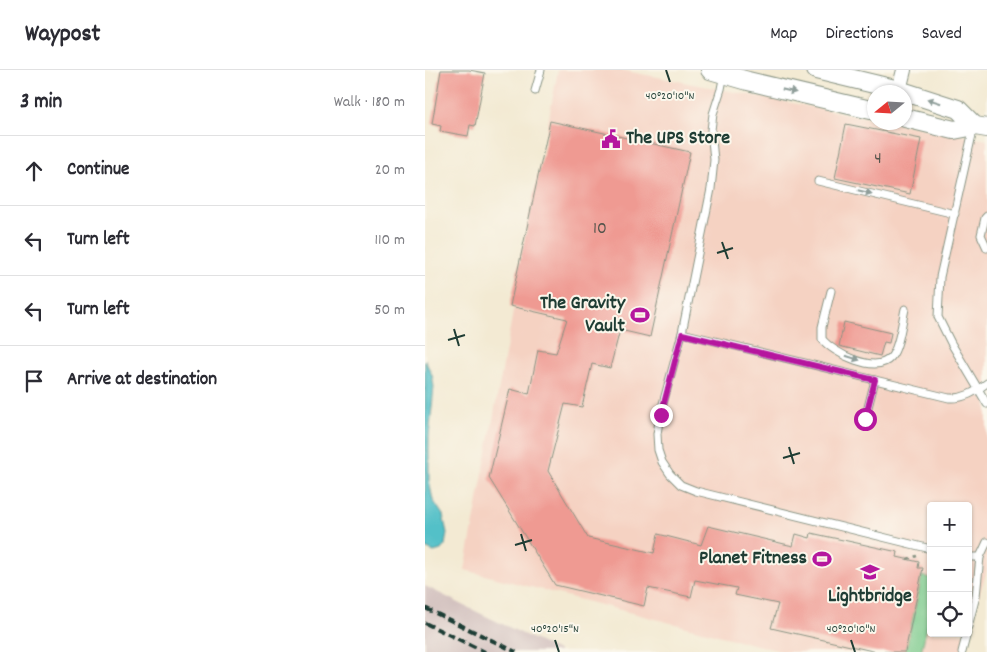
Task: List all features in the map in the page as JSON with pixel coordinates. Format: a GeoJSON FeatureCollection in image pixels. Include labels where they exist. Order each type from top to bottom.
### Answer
{"type":"FeatureCollection","features":[{"type":"Feature","properties":{"kind":"street"},"geometry":{"type":"LineString","coordinates":[[816,70],[878,85]]}},
{"type":"Feature","properties":{"kind":"street"},"geometry":{"type":"LineString","coordinates":[[900,85],[904,70]]}},
{"type":"Feature","properties":{"kind":"street"},"geometry":{"type":"LineString","coordinates":[[720,71],[867,109]]}},
{"type":"Feature","properties":{"kind":"street"},"geometry":{"type":"LineString","coordinates":[[912,94],[959,109],[981,127]]}},
{"type":"Feature","properties":{"kind":"street"},"geometry":{"type":"LineString","coordinates":[[912,120],[954,130],[981,127]]}},
{"type":"Feature","properties":{"kind":"lane"},"geometry":{"type":"LineString","coordinates":[[535,91],[541,70]]}},
{"type":"Feature","properties":{"kind":"lane"},"geometry":{"type":"LineString","coordinates":[[720,71],[721,89],[713,114],[711,130],[714,160],[711,189],[682,334],[657,434],[658,450],[662,462],[681,485],[696,491],[927,548]]}},
{"type":"Feature","properties":{"kind":"lane"},"geometry":{"type":"LineString","coordinates":[[981,127],[955,214],[940,277],[938,317],[987,404]]}},
{"type":"Feature","properties":{"kind":"lane"},"geometry":{"type":"LineString","coordinates":[[818,180],[955,214]]}},
{"type":"Feature","properties":{"kind":"lane"},"geometry":{"type":"LineString","coordinates":[[987,216],[981,235],[987,248]]}},
{"type":"Feature","properties":{"kind":"lane"},"geometry":{"type":"LineString","coordinates":[[831,291],[822,327],[822,339],[832,348],[851,358],[877,364],[885,363],[893,354],[905,309]]}},
{"type":"Feature","properties":{"kind":"lane"},"geometry":{"type":"LineString","coordinates":[[682,334],[949,398],[959,398],[987,383]]}},
{"type":"Feature","properties":{"kind":"lane"},"geometry":{"type":"LineString","coordinates":[[865,419],[875,380]]}},
{"type":"Feature","properties":{"kind":"lane"},"geometry":{"type":"LineString","coordinates":[[972,612],[976,596],[980,557],[987,542]]}},
{"type":"Feature","properties":{"kind":"lane"},"geometry":{"type":"LineString","coordinates":[[972,558],[980,557]]}},
{"type":"Feature","properties":{"kind":"lane"},"geometry":{"type":"LineString","coordinates":[[962,652],[966,637]]}},
{"type":"Feature","properties":{"kind":"shaded area"},"geometry":{"type":"Polygon","coordinates":[[[558,70],[621,70],[867,118],[867,130],[912,130],[912,126],[987,140],[987,570],[972,618],[972,502],[927,502],[927,637],[967,637],[962,652],[784,652],[465,570],[558,70]]]}},
{"type":"Feature","properties":{"kind":"shaded area"},"geometry":{"type":"Polygon","coordinates":[[[425,586],[560,652],[431,652],[425,649],[425,586]]]}},
{"type":"Feature","properties":{"kind":"green space"},"geometry":{"type":"Polygon","coordinates":[[[922,576],[927,577],[927,627],[921,652],[905,652],[922,576]]]}},
{"type":"Feature","properties":{"kind":"water"},"geometry":{"type":"Polygon","coordinates":[[[425,360],[432,375],[434,387],[429,437],[429,481],[433,500],[443,515],[447,533],[445,545],[441,550],[434,552],[425,548],[425,360]]]}},
{"type":"Feature","properties":{"kind":"building"},"geometry":{"type":"Polygon","coordinates":[[[441,70],[469,70],[485,73],[475,126],[470,125],[468,136],[440,131],[441,126],[432,124],[441,70]]]}},
{"type":"Feature","properties":{"kind":"building"},"geometry":{"type":"Polygon","coordinates":[[[550,121],[690,152],[650,337],[620,330],[610,368],[592,364],[582,407],[565,404],[548,471],[588,538],[654,553],[658,534],[701,545],[708,526],[793,546],[796,534],[810,538],[811,533],[898,552],[897,557],[919,562],[918,568],[923,568],[905,652],[877,652],[771,628],[778,604],[735,595],[737,588],[695,580],[691,597],[648,588],[644,606],[555,585],[489,478],[510,389],[529,394],[538,350],[556,353],[567,319],[510,306],[550,121]]]}},
{"type":"Feature","properties":{"kind":"building"},"geometry":{"type":"Polygon","coordinates":[[[846,124],[867,128],[867,130],[921,139],[910,194],[835,178],[846,124]]]}},
{"type":"Feature","properties":{"kind":"building"},"geometry":{"type":"Polygon","coordinates":[[[844,322],[891,333],[889,343],[884,342],[880,356],[839,346],[844,322]]]}},
{"type":"Feature","properties":{"kind":"railway"},"geometry":{"type":"LineString","coordinates":[[425,608],[516,652]]}},
{"type":"Feature","properties":{"kind":"railway"},"geometry":{"type":"LineString","coordinates":[[425,623],[485,652]]}},
{"type":"Feature","properties":{"kind":"place","name":"The UPS Store"},"geometry":{"type":"Point","coordinates":[611,139]}},
{"type":"Feature","properties":{"kind":"place","name":"The Gravity Vault"},"geometry":{"type":"Point","coordinates":[640,315]}},
{"type":"Feature","properties":{"kind":"place","name":"Planet Fitness"},"geometry":{"type":"Point","coordinates":[822,559]}},
{"type":"Feature","properties":{"kind":"place","name":"Lightbridge"},"geometry":{"type":"Point","coordinates":[870,572]}},
{"type":"Feature","properties":{"kind":"route"},"geometry":{"type":"LineString","coordinates":[[661,415],[682,334],[875,380],[865,419]]}}]}
